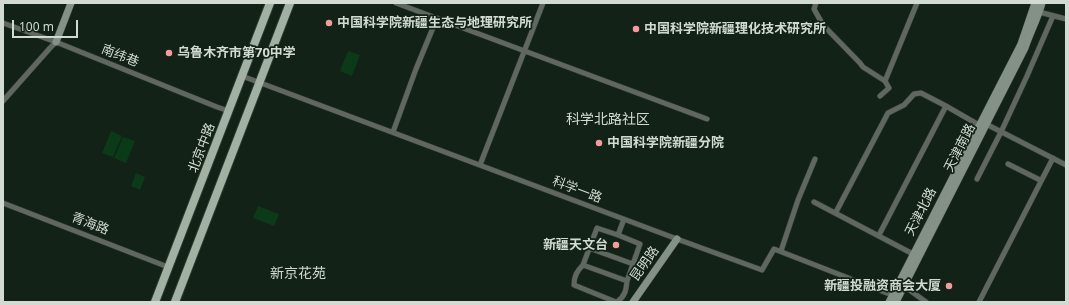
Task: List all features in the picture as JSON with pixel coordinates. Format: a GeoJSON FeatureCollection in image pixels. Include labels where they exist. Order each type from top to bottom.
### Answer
{"type":"FeatureCollection","features":[{"type":"Feature","properties":{"kind":"main road","name":"北京中路"},"geometry":{"type":"LineString","coordinates":[[155,302],[270,3]]}},
{"type":"Feature","properties":{"kind":"main road"},"geometry":{"type":"LineString","coordinates":[[175,302],[290,3]]}},
{"type":"Feature","properties":{"kind":"street"},"geometry":{"type":"LineString","coordinates":[[3,101],[56,42],[71,3]]}},
{"type":"Feature","properties":{"kind":"street"},"geometry":{"type":"LineString","coordinates":[[396,3],[707,119]]}},
{"type":"Feature","properties":{"kind":"street"},"geometry":{"type":"LineString","coordinates":[[480,165],[543,3]]}},
{"type":"Feature","properties":{"kind":"street"},"geometry":{"type":"LineString","coordinates":[[816,3],[814,9],[823,24],[860,63],[862,67],[885,81],[889,88],[880,96]]}},
{"type":"Feature","properties":{"kind":"street"},"geometry":{"type":"LineString","coordinates":[[885,81],[917,3]]}},
{"type":"Feature","properties":{"kind":"street"},"geometry":{"type":"LineString","coordinates":[[983,124],[1021,44],[1034,3]]}},
{"type":"Feature","properties":{"kind":"street","name":"天津南路"},"geometry":{"type":"LineString","coordinates":[[896,302],[923,241],[983,124],[1025,48],[1042,3]]}},
{"type":"Feature","properties":{"kind":"street"},"geometry":{"type":"LineString","coordinates":[[1039,12],[1066,19]]}},
{"type":"Feature","properties":{"kind":"street"},"geometry":{"type":"LineString","coordinates":[[977,178],[1001,132],[1053,16]]}},
{"type":"Feature","properties":{"kind":"street"},"geometry":{"type":"LineString","coordinates":[[393,132],[416,69],[437,18]]}},
{"type":"Feature","properties":{"kind":"street","name":"南纬巷"},"geometry":{"type":"LineString","coordinates":[[3,23],[56,42],[229,111]]}},
{"type":"Feature","properties":{"kind":"street","name":"科学一路"},"geometry":{"type":"LineString","coordinates":[[242,76],[762,270],[774,248],[781,251]]}},
{"type":"Feature","properties":{"kind":"street"},"geometry":{"type":"LineString","coordinates":[[836,212],[888,113],[904,105],[914,94],[921,93],[1066,165]]}},
{"type":"Feature","properties":{"kind":"street"},"geometry":{"type":"LineString","coordinates":[[879,235],[946,106]]}},
{"type":"Feature","properties":{"kind":"street"},"geometry":{"type":"LineString","coordinates":[[979,302],[1040,180],[1053,158]]}},
{"type":"Feature","properties":{"kind":"street"},"geometry":{"type":"LineString","coordinates":[[815,160],[798,200],[781,251],[892,295]]}},
{"type":"Feature","properties":{"kind":"street"},"geometry":{"type":"LineString","coordinates":[[1008,164],[1040,180]]}},
{"type":"Feature","properties":{"kind":"street"},"geometry":{"type":"LineString","coordinates":[[814,202],[836,212],[913,254]]}},
{"type":"Feature","properties":{"kind":"street","name":"青海路"},"geometry":{"type":"LineString","coordinates":[[3,203],[168,267]]}},
{"type":"Feature","properties":{"kind":"street"},"geometry":{"type":"LineString","coordinates":[[618,235],[624,219]]}},
{"type":"Feature","properties":{"kind":"street"},"geometry":{"type":"LineString","coordinates":[[597,228],[640,244],[623,297],[617,302],[574,285],[574,278],[577,271],[583,265],[589,248],[597,228]]}},
{"type":"Feature","properties":{"kind":"street","name":"昆明路"},"geometry":{"type":"LineString","coordinates":[[633,302],[677,239]]}},
{"type":"Feature","properties":{"kind":"street","name":"天津北路"},"geometry":{"type":"LineString","coordinates":[[889,302],[913,254],[923,241]]}},
{"type":"Feature","properties":{"kind":"street"},"geometry":{"type":"LineString","coordinates":[[589,248],[633,264]]}},
{"type":"Feature","properties":{"kind":"street"},"geometry":{"type":"LineString","coordinates":[[583,265],[627,281]]}},
{"type":"Feature","properties":{"kind":"street"},"geometry":{"type":"LineString","coordinates":[[903,287],[920,302]]}},
{"type":"Feature","properties":{"kind":"street"},"geometry":{"type":"LineString","coordinates":[[903,287],[926,302]]}},
{"type":"Feature","properties":{"kind":"green space"},"geometry":{"type":"Polygon","coordinates":[[[348,51],[360,55],[352,76],[340,71],[348,51]]]}},
{"type":"Feature","properties":{"kind":"green space"},"geometry":{"type":"Polygon","coordinates":[[[111,131],[122,136],[113,157],[102,153],[111,131]]]}},
{"type":"Feature","properties":{"kind":"green space"},"geometry":{"type":"Polygon","coordinates":[[[123,137],[135,141],[126,163],[114,158],[123,137]]]}},
{"type":"Feature","properties":{"kind":"green space"},"geometry":{"type":"Polygon","coordinates":[[[136,173],[145,177],[140,190],[131,186],[136,173]]]}},
{"type":"Feature","properties":{"kind":"green space"},"geometry":{"type":"Polygon","coordinates":[[[258,206],[279,214],[274,226],[253,218],[258,206]]]}},
{"type":"Feature","properties":{"kind":"place","name":"中国科学院新疆生态与地理研究所"},"geometry":{"type":"Point","coordinates":[329,23]}},
{"type":"Feature","properties":{"kind":"place","name":"中国科学院新疆理化技术研究所"},"geometry":{"type":"Point","coordinates":[636,29]}},
{"type":"Feature","properties":{"kind":"place","name":"乌鲁木齐市第70中学"},"geometry":{"type":"Point","coordinates":[169,53]}},
{"type":"Feature","properties":{"kind":"place","name":"中国科学院新疆分院"},"geometry":{"type":"Point","coordinates":[599,143]}},
{"type":"Feature","properties":{"kind":"place","name":"新疆天文台"},"geometry":{"type":"Point","coordinates":[616,245]}},
{"type":"Feature","properties":{"kind":"place","name":"新疆投融资商会大厦"},"geometry":{"type":"Point","coordinates":[949,286]}},
{"type":"Feature","properties":{"kind":"district","name":"科学北路社区"},"geometry":{"type":"Point","coordinates":[608,120]}},
{"type":"Feature","properties":{"kind":"district","name":"新京花苑"},"geometry":{"type":"Point","coordinates":[298,274]}}]}
